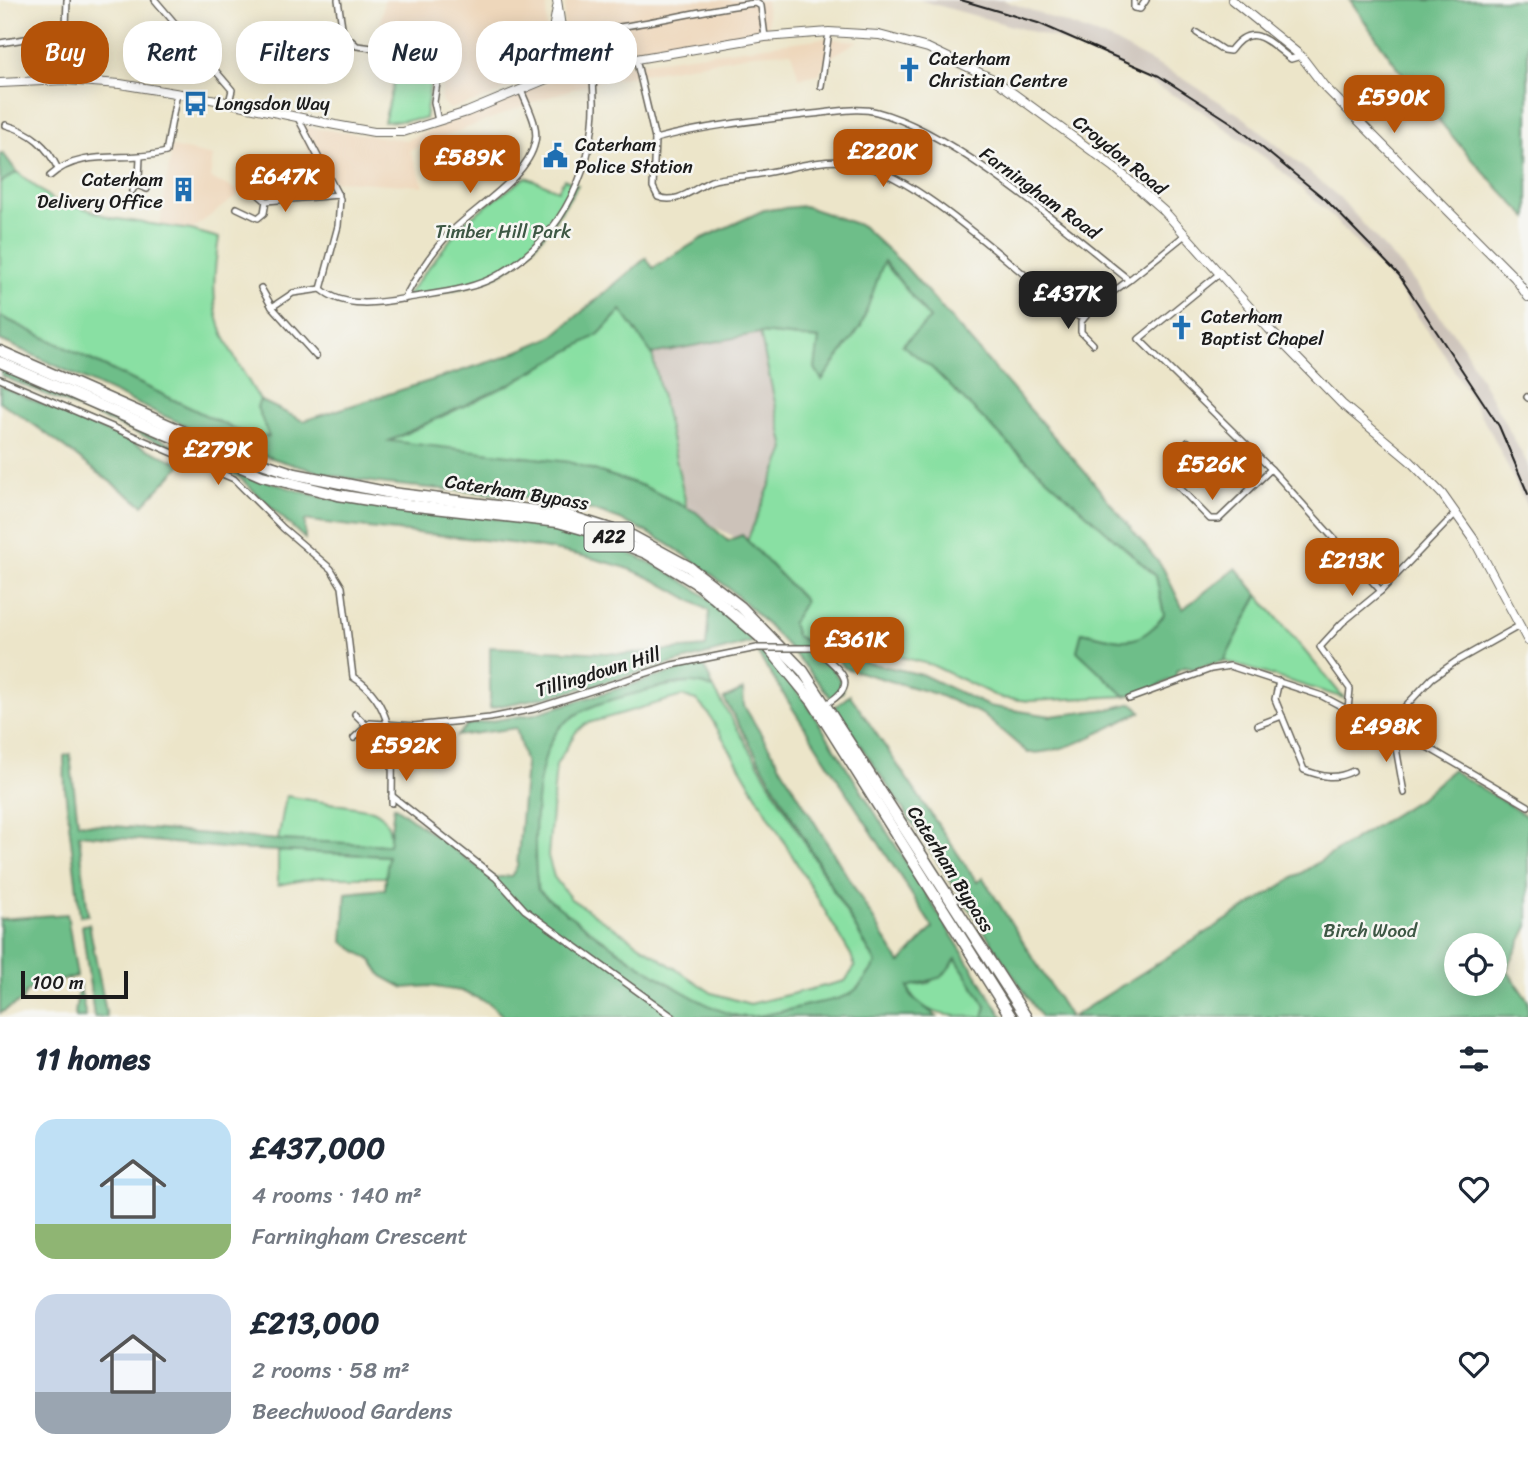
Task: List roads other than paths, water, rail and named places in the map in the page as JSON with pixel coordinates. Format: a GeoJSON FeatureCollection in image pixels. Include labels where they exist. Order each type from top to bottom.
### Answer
{"type":"FeatureCollection","features":[{"type":"Feature","properties":{"kind":"highway","name":"Caterham Bypass"},"geometry":{"type":"LineString","coordinates":[[0,351],[222,448],[295,474],[391,493],[563,514],[632,536],[689,567],[741,607],[788,653],[826,704],[1026,1017]]}},
{"type":"Feature","properties":{"kind":"highway","name":"Caterham Bypass"},"geometry":{"type":"LineString","coordinates":[[0,362],[262,476],[370,500],[558,522],[605,536],[646,553],[699,585],[760,637],[813,702],[1011,1017]]}},
{"type":"Feature","properties":{"kind":"main road"},"geometry":{"type":"LineString","coordinates":[[1232,0],[1301,56],[1324,86],[1515,278],[1528,297]]}},
{"type":"Feature","properties":{"kind":"main road","name":"Croydon Road"},"geometry":{"type":"LineString","coordinates":[[637,59],[765,37],[829,32],[904,41],[977,69],[1114,167],[1165,212],[1219,274],[1342,404],[1426,477],[1457,513],[1473,538],[1528,641]]}},
{"type":"Feature","properties":{"kind":"main road","name":"Croydon Road"},"geometry":{"type":"LineString","coordinates":[[0,83],[21,82]]}},
{"type":"Feature","properties":{"kind":"main road","name":"Croydon Road"},"geometry":{"type":"LineString","coordinates":[[99,84],[229,102],[374,132],[403,132],[438,122],[536,84]]}},
{"type":"Feature","properties":{"kind":"main road"},"geometry":{"type":"LineString","coordinates":[[524,89],[528,84]]}},
{"type":"Feature","properties":{"kind":"street"},"geometry":{"type":"LineString","coordinates":[[66,21],[67,0]]}},
{"type":"Feature","properties":{"kind":"street"},"geometry":{"type":"LineString","coordinates":[[155,0],[232,90],[229,102]]}},
{"type":"Feature","properties":{"kind":"street"},"geometry":{"type":"LineString","coordinates":[[338,0],[343,33],[357,46],[430,54],[438,60],[434,102],[438,122]]}},
{"type":"Feature","properties":{"kind":"street"},"geometry":{"type":"LineString","coordinates":[[1134,0],[1134,8],[1140,9],[1146,0]]}},
{"type":"Feature","properties":{"kind":"street"},"geometry":{"type":"LineString","coordinates":[[637,23],[654,18],[756,3],[761,6],[765,37]]}},
{"type":"Feature","properties":{"kind":"street"},"geometry":{"type":"LineString","coordinates":[[821,86],[829,32]]}},
{"type":"Feature","properties":{"kind":"street"},"geometry":{"type":"LineString","coordinates":[[1197,33],[1223,50],[1230,51],[1238,40],[1248,34],[1260,36],[1291,60],[1301,56]]}},
{"type":"Feature","properties":{"kind":"street"},"geometry":{"type":"LineString","coordinates":[[0,43],[21,40]]}},
{"type":"Feature","properties":{"kind":"street"},"geometry":{"type":"LineString","coordinates":[[637,63],[655,139],[653,187],[658,197],[666,200],[687,195],[712,181],[847,161],[868,167],[935,202],[1054,301],[1079,317],[1088,313]]}},
{"type":"Feature","properties":{"kind":"street"},"geometry":{"type":"LineString","coordinates":[[272,307],[293,293],[321,289],[332,298],[354,303],[404,299],[443,292],[499,274],[550,230],[587,166],[597,98],[596,84]]}},
{"type":"Feature","properties":{"kind":"street"},"geometry":{"type":"LineString","coordinates":[[404,299],[417,275],[444,239],[471,211],[519,172],[531,154],[536,132],[524,89]]}},
{"type":"Feature","properties":{"kind":"street"},"geometry":{"type":"LineString","coordinates":[[50,176],[58,169],[96,157],[140,157],[166,152],[177,93]]}},
{"type":"Feature","properties":{"kind":"street","name":"Farningham Road"},"geometry":{"type":"LineString","coordinates":[[655,139],[714,125],[831,112],[876,111],[944,144],[1063,226],[1129,280]]}},
{"type":"Feature","properties":{"kind":"street"},"geometry":{"type":"LineString","coordinates":[[298,118],[338,195],[338,226],[321,289]]}},
{"type":"Feature","properties":{"kind":"street"},"geometry":{"type":"LineString","coordinates":[[6,125],[35,137],[51,154],[58,169]]}},
{"type":"Feature","properties":{"kind":"street"},"geometry":{"type":"LineString","coordinates":[[132,191],[137,185],[140,157]]}},
{"type":"Feature","properties":{"kind":"street"},"geometry":{"type":"LineString","coordinates":[[246,183],[266,201],[338,195]]}},
{"type":"Feature","properties":{"kind":"street"},"geometry":{"type":"LineString","coordinates":[[137,185],[147,189]]}},
{"type":"Feature","properties":{"kind":"street"},"geometry":{"type":"LineString","coordinates":[[237,208],[258,218],[264,213],[266,201]]}},
{"type":"Feature","properties":{"kind":"street"},"geometry":{"type":"LineString","coordinates":[[1093,344],[1081,332],[1081,322],[1088,313],[1185,235]]}},
{"type":"Feature","properties":{"kind":"street"},"geometry":{"type":"LineString","coordinates":[[1219,274],[1139,339],[1271,469],[1381,591]]}},
{"type":"Feature","properties":{"kind":"street"},"geometry":{"type":"LineString","coordinates":[[261,288],[272,307],[316,356]]}},
{"type":"Feature","properties":{"kind":"street"},"geometry":{"type":"LineString","coordinates":[[0,379],[234,479],[283,528],[331,569],[342,587],[346,644],[353,677],[377,697],[390,726],[392,800],[496,878],[513,900],[534,917],[673,1017]]}},
{"type":"Feature","properties":{"kind":"street"},"geometry":{"type":"LineString","coordinates":[[1188,442],[1174,460],[1170,478],[1210,519],[1219,519],[1271,469]]}},
{"type":"Feature","properties":{"kind":"street"},"geometry":{"type":"LineString","coordinates":[[1348,709],[1352,696],[1350,689],[1320,647],[1342,623],[1381,591],[1457,513]]}},
{"type":"Feature","properties":{"kind":"street"},"geometry":{"type":"LineString","coordinates":[[1384,729],[1432,678],[1519,626]]}},
{"type":"Feature","properties":{"kind":"street","name":"Tillingdown Hill"},"geometry":{"type":"LineString","coordinates":[[367,726],[370,723],[390,726],[490,718],[534,709],[672,666],[757,648],[816,648],[842,672],[846,686],[837,698],[826,704]]}},
{"type":"Feature","properties":{"kind":"street"},"geometry":{"type":"LineString","coordinates":[[1129,699],[1211,669],[1230,666],[1279,681],[1348,709],[1464,767],[1528,806]]}},
{"type":"Feature","properties":{"kind":"street"},"geometry":{"type":"LineString","coordinates":[[1279,681],[1275,699],[1304,770],[1324,778],[1340,777],[1353,771]]}},
{"type":"Feature","properties":{"kind":"street"},"geometry":{"type":"LineString","coordinates":[[354,738],[367,726],[355,715]]}},
{"type":"Feature","properties":{"kind":"street"},"geometry":{"type":"LineString","coordinates":[[1258,725],[1282,716]]}},
{"type":"Feature","properties":{"kind":"street"},"geometry":{"type":"LineString","coordinates":[[1397,735],[1395,742],[1404,793]]}},
{"type":"Feature","properties":{"kind":"railway"},"geometry":{"type":"LineString","coordinates":[[961,0],[1038,23],[1159,76],[1232,123],[1326,200],[1399,275],[1499,426],[1528,494]]}},
{"type":"Feature","properties":{"kind":"place","name":"Caterham Christian Centre"},"geometry":{"type":"Point","coordinates":[909,69]}},
{"type":"Feature","properties":{"kind":"place","name":"Longsdon Way"},"geometry":{"type":"Point","coordinates":[195,103]}},
{"type":"Feature","properties":{"kind":"place","name":"Caterham Police Station"},"geometry":{"type":"Point","coordinates":[555,155]}},
{"type":"Feature","properties":{"kind":"place","name":"Caterham Delivery Office"},"geometry":{"type":"Point","coordinates":[183,190]}},
{"type":"Feature","properties":{"kind":"place","name":"Caterham Baptist Chapel"},"geometry":{"type":"Point","coordinates":[1181,327]}},
{"type":"Feature","properties":{"kind":"park label","name":"Timber Hill Park"},"geometry":{"type":"Point","coordinates":[503,231]}},
{"type":"Feature","properties":{"kind":"park label","name":"Birch Wood"},"geometry":{"type":"Point","coordinates":[1370,930]}}]}
